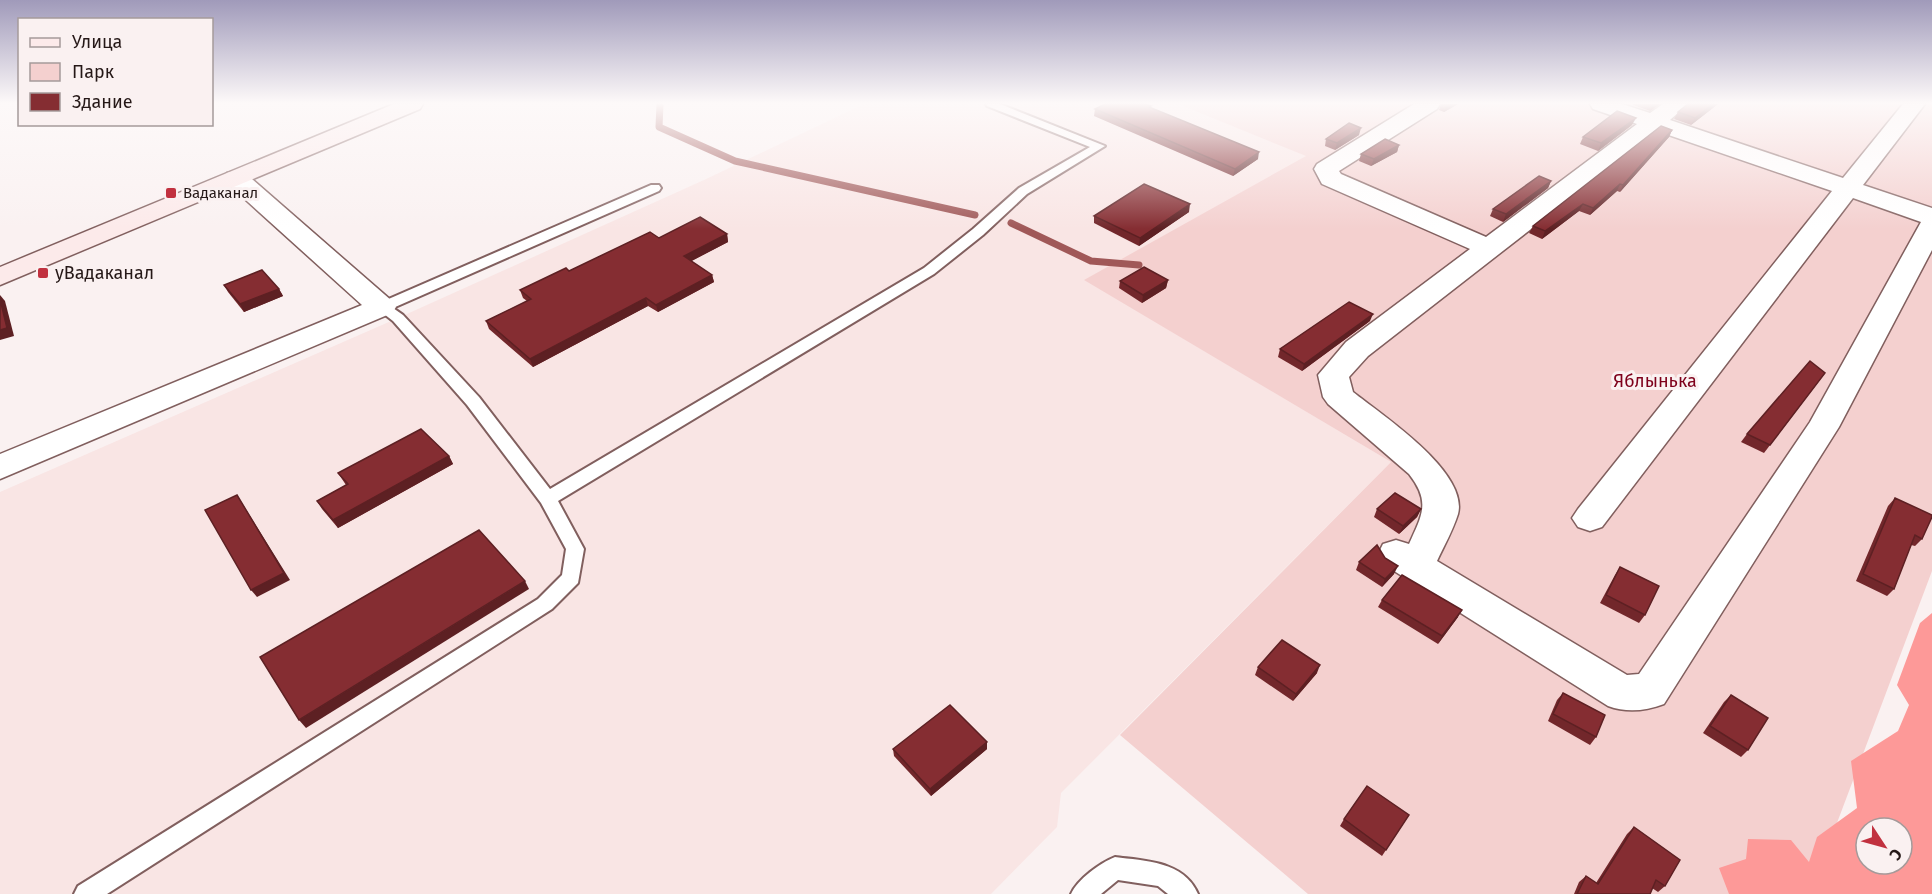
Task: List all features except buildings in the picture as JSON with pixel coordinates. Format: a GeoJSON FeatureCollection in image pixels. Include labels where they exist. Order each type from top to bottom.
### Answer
{"type":"FeatureCollection","features":[{"type":"Feature","properties":{"kind":"street"},"geometry":{"type":"LineString","coordinates":[[2,272],[313,146]]}},
{"type":"Feature","properties":{"kind":"street"},"geometry":{"type":"LineString","coordinates":[[1363,146],[1326,169],[1331,179],[1489,248]]}},
{"type":"Feature","properties":{"kind":"street"},"geometry":{"type":"LineString","coordinates":[[1621,146],[1357,349],[1333,375],[1339,397],[1421,465],[1436,484],[1441,512],[1407,560],[1622,693],[1650,691],[1824,427],[1932,225]]}},
{"type":"Feature","properties":{"kind":"street"},"geometry":{"type":"LineString","coordinates":[[1725,146],[1932,217]]}},
{"type":"Feature","properties":{"kind":"street"},"geometry":{"type":"LineString","coordinates":[[1590,518],[1881,146]]}},
{"type":"Feature","properties":{"kind":"street"},"geometry":{"type":"LineString","coordinates":[[0,467],[382,307],[236,178]]}},
{"type":"Feature","properties":{"kind":"lane"},"geometry":{"type":"LineString","coordinates":[[548,499],[929,271],[978,232],[1023,191],[1098,146]]}},
{"type":"Feature","properties":{"kind":"lane"},"geometry":{"type":"LineString","coordinates":[[382,307],[655,189]]}},
{"type":"Feature","properties":{"kind":"lane"},"geometry":{"type":"LineString","coordinates":[[86,894],[545,603],[571,578],[574,549],[548,499],[473,401],[398,318],[382,307]]}},
{"type":"Feature","properties":{"kind":"lane"},"geometry":{"type":"LineString","coordinates":[[1083,894],[1115,868],[1163,875],[1186,894]]}},
{"type":"Feature","properties":{"kind":"shaded area"},"geometry":{"type":"Polygon","coordinates":[[[776,146],[1281,146],[1307,156],[1085,280],[1391,462],[1061,793],[1057,827],[991,894],[0,894],[0,492],[398,318],[776,146]]]}},
{"type":"Feature","properties":{"kind":"shaded area"},"geometry":{"type":"Polygon","coordinates":[[[1932,613],[1932,894],[1729,894],[1719,868],[1746,859],[1748,839],[1791,840],[1809,862],[1817,837],[1857,808],[1851,761],[1898,731],[1909,705],[1897,685],[1920,623],[1932,613]]]}},
{"type":"Feature","properties":{"kind":"green space","name":"Яблынька"},"geometry":{"type":"Polygon","coordinates":[[[1281,146],[1932,146],[1932,571],[1823,860],[1794,894],[1308,894],[1120,735],[1391,462],[1084,280],[1306,156],[1281,146]]]}},
{"type":"Feature","properties":{"kind":"waterway"},"geometry":{"type":"LineString","coordinates":[[701,146],[735,161],[975,215]]}},
{"type":"Feature","properties":{"kind":"waterway"},"geometry":{"type":"LineString","coordinates":[[1011,223],[1091,261],[1139,265]]}},
{"type":"Feature","properties":{"kind":"place","name":"Вадаканал"},"geometry":{"type":"Point","coordinates":[171,193]}},
{"type":"Feature","properties":{"kind":"place","name":"уВадаканал"},"geometry":{"type":"Point","coordinates":[43,273]}}]}
